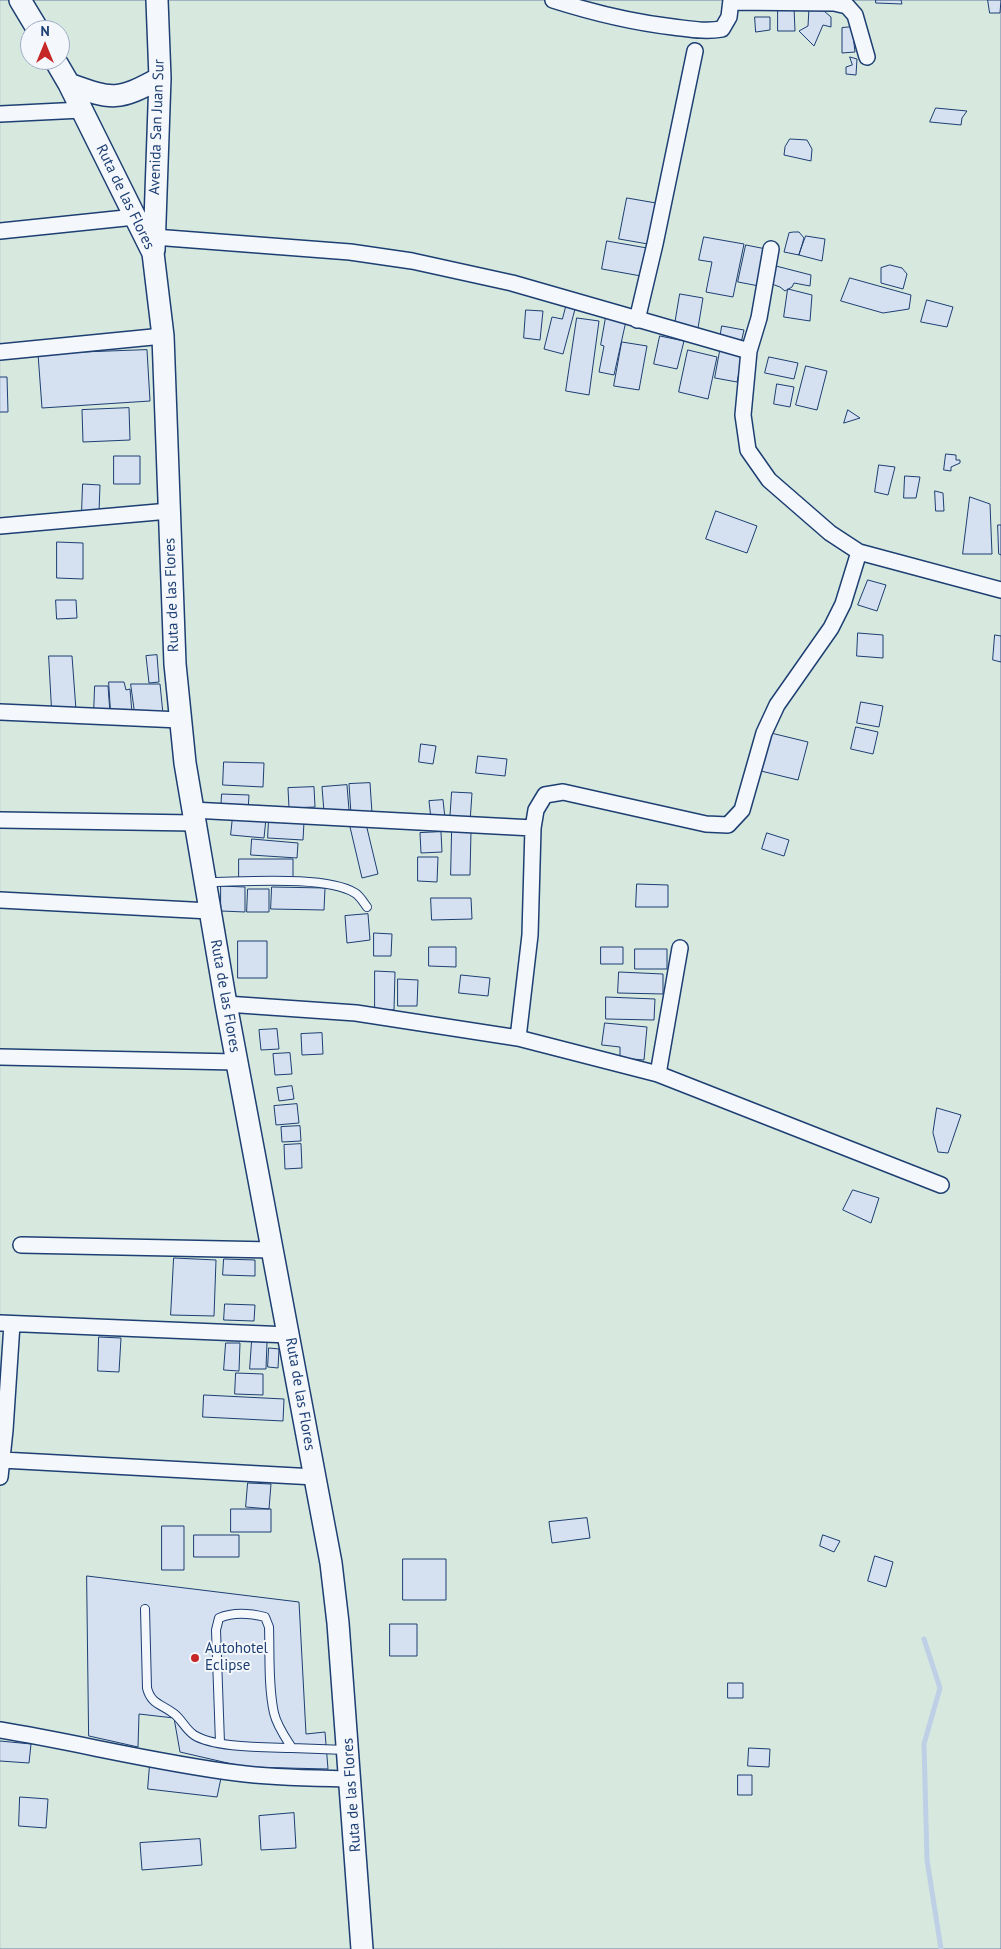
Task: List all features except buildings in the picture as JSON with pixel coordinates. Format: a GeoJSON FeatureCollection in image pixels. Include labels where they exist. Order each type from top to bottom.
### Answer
{"type":"FeatureCollection","features":[{"type":"Feature","properties":{"kind":"main road"},"geometry":{"type":"LineString","coordinates":[[20,0],[32,20]]}},
{"type":"Feature","properties":{"kind":"main road","name":"Avenida San Juan Sur"},"geometry":{"type":"LineString","coordinates":[[154,245],[160,78],[157,0]]}},
{"type":"Feature","properties":{"kind":"main road","name":"Ruta de las Flores"},"geometry":{"type":"LineString","coordinates":[[61,70],[136,217],[154,245],[163,336],[174,636],[180,720],[193,817],[236,1062],[331,1563],[351,1779],[362,1949]]}},
{"type":"Feature","properties":{"kind":"main road"},"geometry":{"type":"LineString","coordinates":[[69,84],[102,96],[123,95],[160,78]]}},
{"type":"Feature","properties":{"kind":"street"},"geometry":{"type":"LineString","coordinates":[[553,0],[602,16],[644,24],[708,32],[722,29],[729,17],[731,1],[834,3],[847,6],[855,15],[867,57]]}},
{"type":"Feature","properties":{"kind":"street"},"geometry":{"type":"LineString","coordinates":[[637,320],[696,51]]}},
{"type":"Feature","properties":{"kind":"street"},"geometry":{"type":"LineString","coordinates":[[0,114],[82,110]]}},
{"type":"Feature","properties":{"kind":"street"},"geometry":{"type":"LineString","coordinates":[[0,230],[136,217]]}},
{"type":"Feature","properties":{"kind":"street"},"geometry":{"type":"LineString","coordinates":[[154,245],[350,252],[412,261],[512,284],[749,350]]}},
{"type":"Feature","properties":{"kind":"street"},"geometry":{"type":"LineString","coordinates":[[771,249],[759,318],[749,350],[743,415],[748,450],[768,480],[830,533],[859,552],[1001,590]]}},
{"type":"Feature","properties":{"kind":"street"},"geometry":{"type":"LineString","coordinates":[[0,352],[163,336]]}},
{"type":"Feature","properties":{"kind":"street"},"geometry":{"type":"LineString","coordinates":[[0,526],[169,511]]}},
{"type":"Feature","properties":{"kind":"street"},"geometry":{"type":"LineString","coordinates":[[518,1038],[530,935],[533,828],[536,810],[545,795],[563,792],[706,824],[728,825],[742,810],[764,733],[777,705],[831,628],[843,604],[859,552]]}},
{"type":"Feature","properties":{"kind":"street"},"geometry":{"type":"LineString","coordinates":[[0,712],[180,720]]}},
{"type":"Feature","properties":{"kind":"street"},"geometry":{"type":"LineString","coordinates":[[0,820],[193,817],[533,828]]}},
{"type":"Feature","properties":{"kind":"street"},"geometry":{"type":"LineString","coordinates":[[0,900],[210,911]]}},
{"type":"Feature","properties":{"kind":"street"},"geometry":{"type":"LineString","coordinates":[[658,1074],[680,948]]}},
{"type":"Feature","properties":{"kind":"street"},"geometry":{"type":"LineString","coordinates":[[226,1004],[356,1012],[518,1038],[658,1074],[941,1185]]}},
{"type":"Feature","properties":{"kind":"street"},"geometry":{"type":"LineString","coordinates":[[0,1057],[236,1062]]}},
{"type":"Feature","properties":{"kind":"street"},"geometry":{"type":"LineString","coordinates":[[21,1245],[273,1250]]}},
{"type":"Feature","properties":{"kind":"street"},"geometry":{"type":"LineString","coordinates":[[0,1477],[6,1324],[289,1335]]}},
{"type":"Feature","properties":{"kind":"street"},"geometry":{"type":"LineString","coordinates":[[2,1460],[315,1476]]}},
{"type":"Feature","properties":{"kind":"street"},"geometry":{"type":"LineString","coordinates":[[0,1730],[92,1746],[164,1762],[237,1773],[284,1777],[351,1779]]}},
{"type":"Feature","properties":{"kind":"lane"},"geometry":{"type":"LineString","coordinates":[[204,882],[296,882],[332,885],[356,893],[367,908]]}},
{"type":"Feature","properties":{"kind":"lane"},"geometry":{"type":"LineString","coordinates":[[145,1608],[147,1688],[149,1697],[180,1718],[191,1734],[202,1739],[220,1743],[348,1750]]}},
{"type":"Feature","properties":{"kind":"lane"},"geometry":{"type":"LineString","coordinates":[[220,1743],[216,1630],[219,1618],[228,1614],[253,1614],[265,1617],[269,1627],[272,1700],[280,1729],[292,1748]]}},
{"type":"Feature","properties":{"kind":"shaded area"},"geometry":{"type":"Polygon","coordinates":[[[0,0],[1001,0],[1001,1949],[0,1949],[0,0]]]}},
{"type":"Feature","properties":{"kind":"waterway"},"geometry":{"type":"LineString","coordinates":[[924,1639],[940,1688],[924,1744],[927,1860],[941,1949]]}},
{"type":"Feature","properties":{"kind":"place","name":"Autohotel Eclipse"},"geometry":{"type":"Point","coordinates":[195,1658]}}]}
